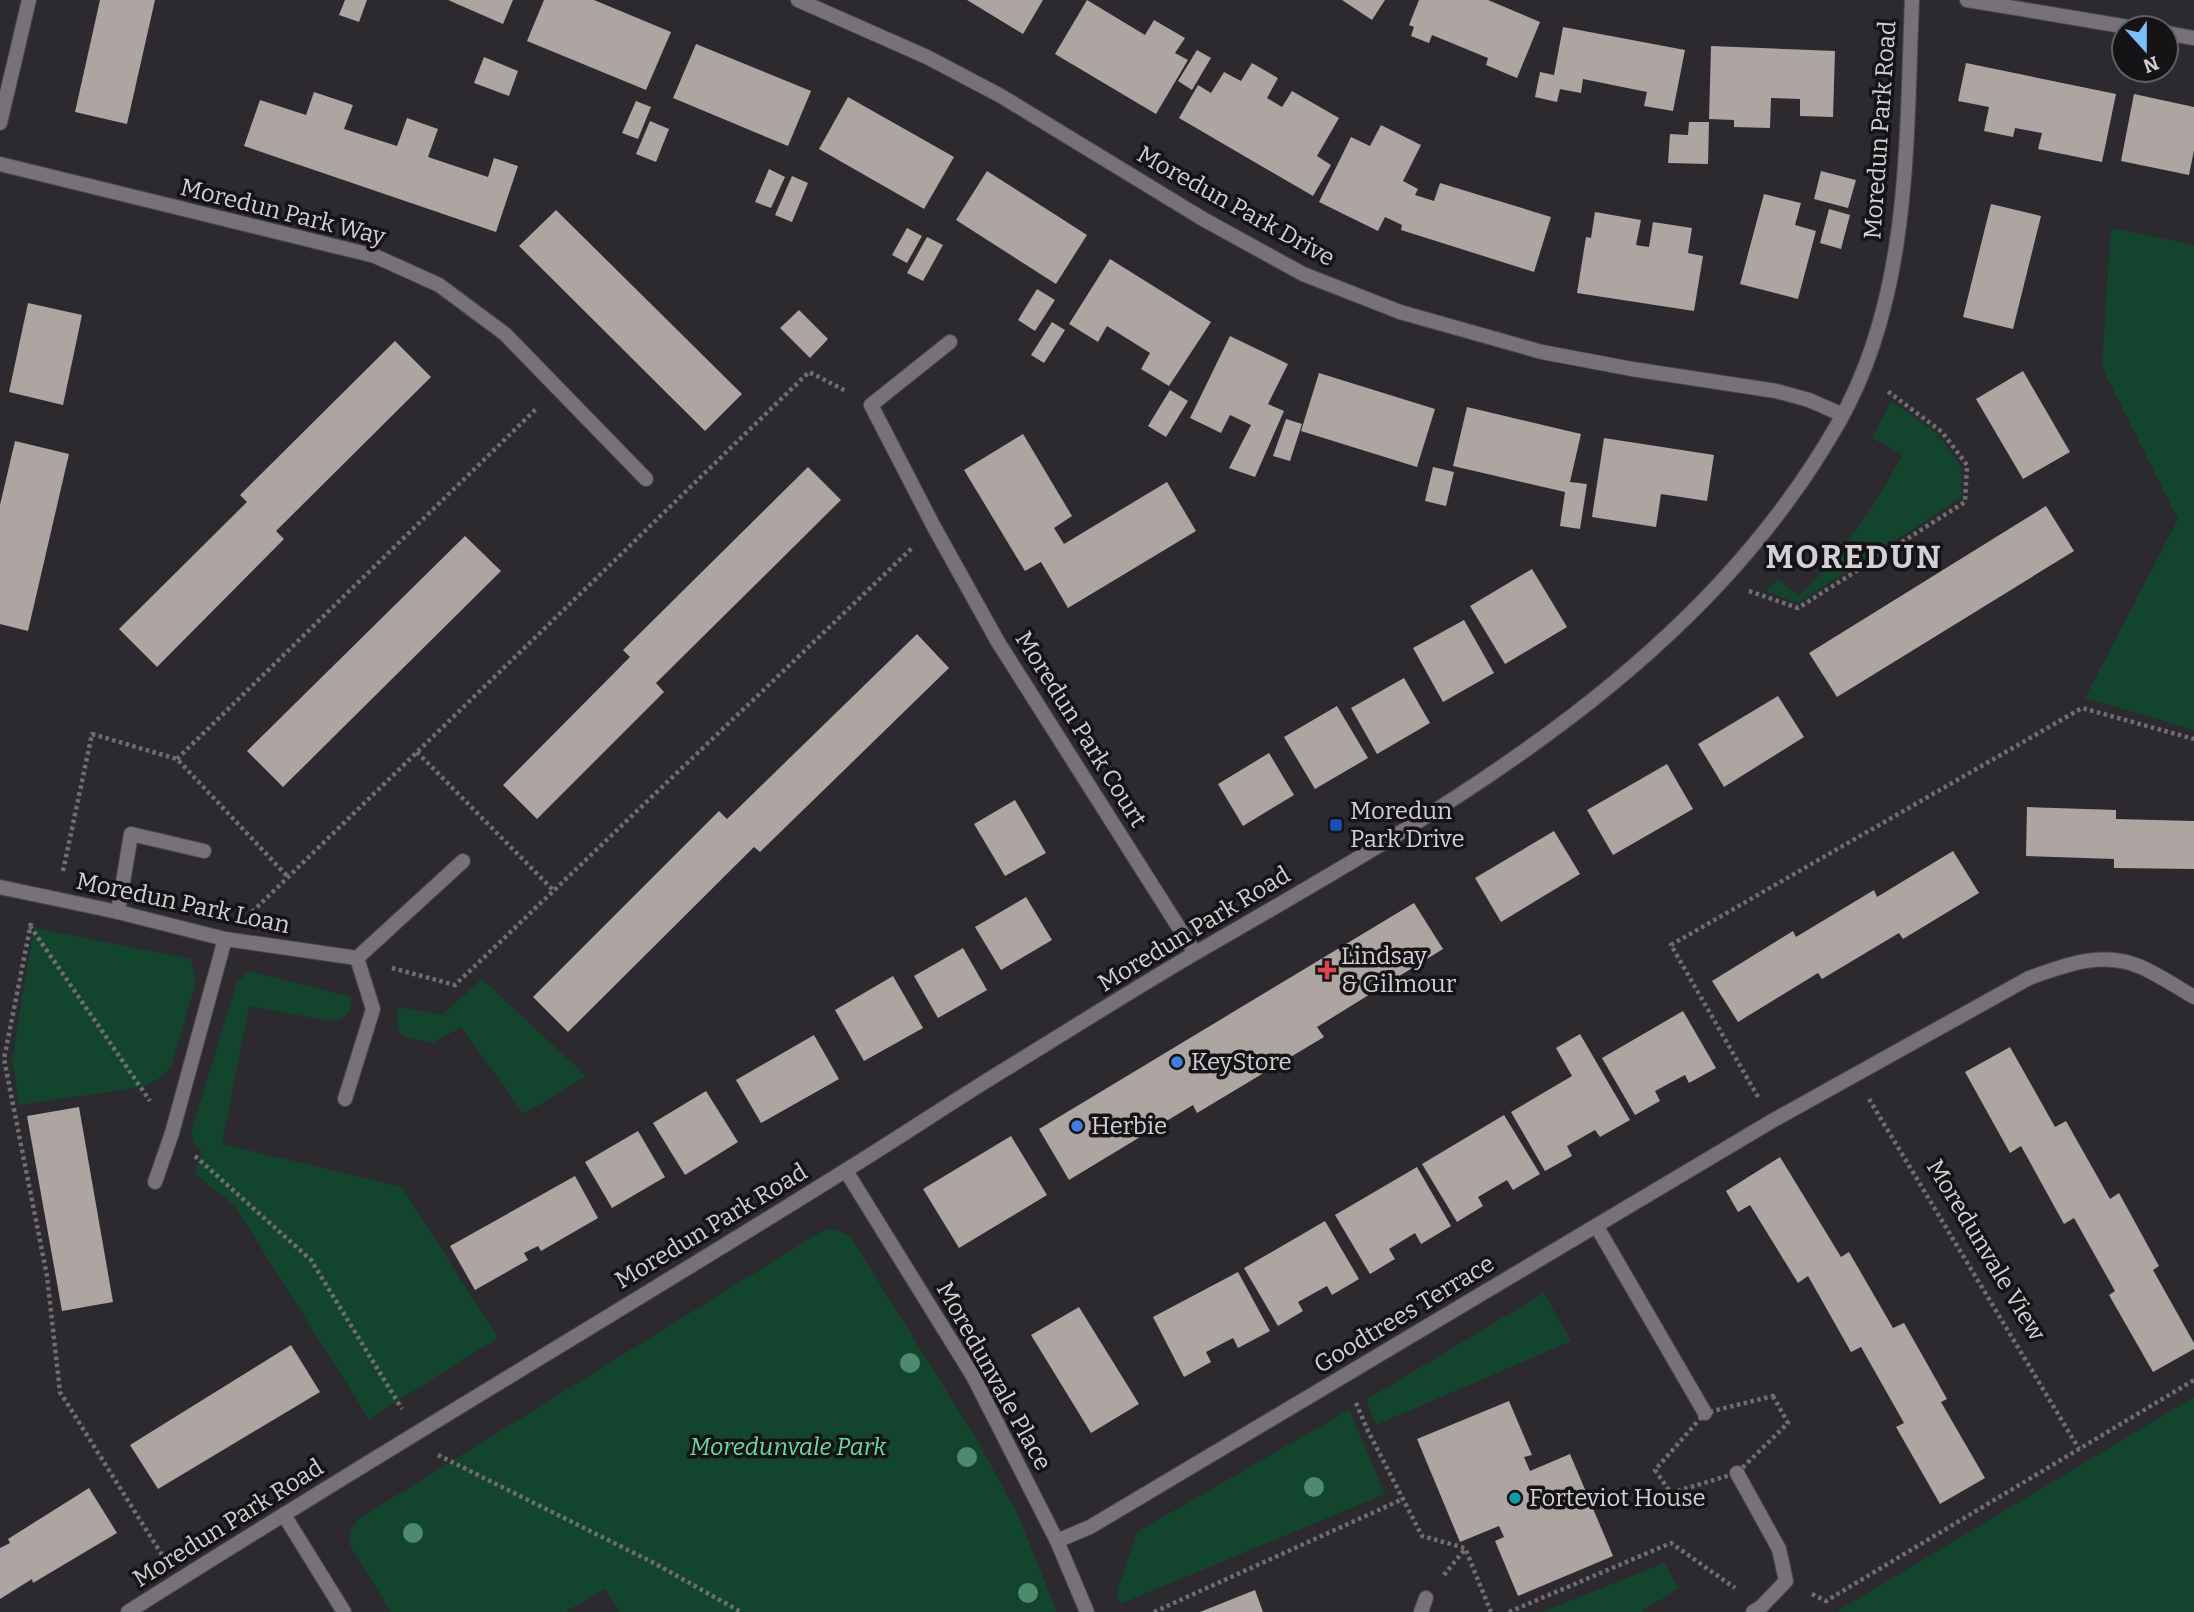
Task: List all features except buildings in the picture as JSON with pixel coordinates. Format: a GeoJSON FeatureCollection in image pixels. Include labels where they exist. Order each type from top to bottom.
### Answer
{"type":"FeatureCollection","features":[{"type":"Feature","properties":{"kind":"street"},"geometry":{"type":"LineString","coordinates":[[0,123],[29,0]]}},
{"type":"Feature","properties":{"kind":"street","name":"Moredun Park Drive"},"geometry":{"type":"LineString","coordinates":[[798,0],[927,57],[1001,96],[1203,219],[1303,274],[1388,307],[1542,352],[1776,391],[1810,400],[1843,415]]}},
{"type":"Feature","properties":{"kind":"street","name":"Moredun Park Road"},"geometry":{"type":"LineString","coordinates":[[128,1612],[846,1171],[979,1085],[1195,953],[1397,836],[1567,721],[1654,650],[1743,558],[1782,509],[1843,415],[1872,350],[1891,274],[1904,181],[1912,0]]}},
{"type":"Feature","properties":{"kind":"street"},"geometry":{"type":"LineString","coordinates":[[1967,0],[2110,24]]}},
{"type":"Feature","properties":{"kind":"street","name":"Moredun Park Way"},"geometry":{"type":"LineString","coordinates":[[0,164],[375,256],[439,285],[505,334],[646,479]]}},
{"type":"Feature","properties":{"kind":"street"},"geometry":{"type":"LineString","coordinates":[[872,405],[950,342]]}},
{"type":"Feature","properties":{"kind":"street","name":"Moredun Park Court"},"geometry":{"type":"LineString","coordinates":[[872,405],[934,527],[998,642],[1195,953]]}},
{"type":"Feature","properties":{"kind":"street"},"geometry":{"type":"LineString","coordinates":[[118,912],[131,834],[204,851]]}},
{"type":"Feature","properties":{"kind":"street"},"geometry":{"type":"LineString","coordinates":[[345,1099],[373,1009],[357,958],[463,861]]}},
{"type":"Feature","properties":{"kind":"street","name":"Moredun Park Loan"},"geometry":{"type":"LineString","coordinates":[[0,887],[118,912],[225,939],[357,958]]}},
{"type":"Feature","properties":{"kind":"street"},"geometry":{"type":"LineString","coordinates":[[155,1182],[172,1133],[225,939]]}},
{"type":"Feature","properties":{"kind":"street"},"geometry":{"type":"LineString","coordinates":[[1772,1121],[2029,978],[2062,966],[2099,958],[2140,966],[2194,997]]}},
{"type":"Feature","properties":{"kind":"street","name":"Goodtrees Terrace"},"geometry":{"type":"LineString","coordinates":[[1057,1541],[1090,1527],[1772,1121]]}},
{"type":"Feature","properties":{"kind":"street","name":"Moredunvale Place"},"geometry":{"type":"LineString","coordinates":[[846,1171],[974,1376],[1057,1541],[1087,1612]]}},
{"type":"Feature","properties":{"kind":"street"},"geometry":{"type":"LineString","coordinates":[[1597,1227],[1705,1413]]}},
{"type":"Feature","properties":{"kind":"street"},"geometry":{"type":"LineString","coordinates":[[1737,1473],[1779,1549],[1786,1581],[1757,1609]]}},
{"type":"Feature","properties":{"kind":"street"},"geometry":{"type":"LineString","coordinates":[[284,1515],[344,1612]]}},
{"type":"Feature","properties":{"kind":"path"},"geometry":{"type":"LineString","coordinates":[[225,939],[809,372],[872,405]]}},
{"type":"Feature","properties":{"kind":"path"},"geometry":{"type":"LineString","coordinates":[[1721,581],[1798,608],[1965,502],[1967,465],[1942,432],[1863,372]]}},
{"type":"Feature","properties":{"kind":"path"},"geometry":{"type":"LineString","coordinates":[[177,759],[558,388]]}},
{"type":"Feature","properties":{"kind":"path"},"geometry":{"type":"LineString","coordinates":[[357,958],[455,985],[934,527]]}},
{"type":"Feature","properties":{"kind":"path"},"geometry":{"type":"LineString","coordinates":[[1772,1121],[1671,945],[2082,708],[2194,740]]}},
{"type":"Feature","properties":{"kind":"path"},"geometry":{"type":"LineString","coordinates":[[178,1580],[60,1392],[47,1276],[4,1059],[29,925],[62,877],[92,734],[177,759],[288,877]]}},
{"type":"Feature","properties":{"kind":"path"},"geometry":{"type":"LineString","coordinates":[[417,752],[554,891]]}},
{"type":"Feature","properties":{"kind":"path"},"geometry":{"type":"LineString","coordinates":[[29,925],[172,1133]]}},
{"type":"Feature","properties":{"kind":"path","name":"Moredunvale View"},"geometry":{"type":"LineString","coordinates":[[1854,1075],[2080,1449]]}},
{"type":"Feature","properties":{"kind":"path"},"geometry":{"type":"LineString","coordinates":[[1786,1581],[1826,1601],[2194,1380]]}},
{"type":"Feature","properties":{"kind":"path"},"geometry":{"type":"LineString","coordinates":[[1773,1396],[1788,1423]]}},
{"type":"Feature","properties":{"kind":"path"},"geometry":{"type":"LineString","coordinates":[[1368,1431],[1422,1536],[1465,1548],[1491,1612]]}},
{"type":"Feature","properties":{"kind":"path"},"geometry":{"type":"LineString","coordinates":[[1655,1470],[1671,1493]]}},
{"type":"Feature","properties":{"kind":"path"},"geometry":{"type":"LineString","coordinates":[[1154,1612],[1403,1499]]}},
{"type":"Feature","properties":{"kind":"path"},"geometry":{"type":"LineString","coordinates":[[1509,1612],[1671,1543],[1757,1609]]}},
{"type":"Feature","properties":{"kind":"green space"},"geometry":{"type":"Polygon","coordinates":[[[2111,228],[2194,245],[2194,730],[2085,698],[2178,519],[2102,367],[2111,228]]]}},
{"type":"Feature","properties":{"kind":"green space"},"geometry":{"type":"Polygon","coordinates":[[[1891,401],[1938,434],[1962,468],[1961,498],[1798,603],[1766,591],[1778,579],[1799,596],[1831,564],[1871,509],[1903,455],[1872,438],[1891,401]]]}},
{"type":"Feature","properties":{"kind":"green space"},"geometry":{"type":"Polygon","coordinates":[[[34,928],[191,959],[196,982],[171,1067],[158,1079],[142,1087],[19,1105],[12,1060],[34,928]]]}},
{"type":"Feature","properties":{"kind":"green space"},"geometry":{"type":"Polygon","coordinates":[[[249,971],[351,997],[350,1011],[341,1019],[331,1021],[249,1006],[222,1144],[402,1187],[498,1338],[369,1419],[234,1205],[194,1173],[202,1152],[194,1145],[191,1133],[237,982],[249,971]]]}},
{"type":"Feature","properties":{"kind":"green space"},"geometry":{"type":"Polygon","coordinates":[[[482,979],[586,1076],[524,1114],[461,1027],[433,1043],[408,1038],[399,1031],[398,1007],[442,1015],[482,979]]]}},
{"type":"Feature","properties":{"kind":"green space","name":"Moredunvale Park"},"geometry":{"type":"Polygon","coordinates":[[[830,1229],[850,1236],[977,1440],[1019,1517],[1057,1612],[620,1612],[605,1589],[565,1612],[391,1612],[350,1545],[350,1531],[357,1520],[822,1231],[830,1229]]]}},
{"type":"Feature","properties":{"kind":"green space"},"geometry":{"type":"Polygon","coordinates":[[[1544,1293],[1571,1341],[1376,1425],[1366,1400],[1544,1293]]]}},
{"type":"Feature","properties":{"kind":"green space"},"geometry":{"type":"Polygon","coordinates":[[[2194,1397],[2194,1612],[1836,1612],[2194,1397]]]}},
{"type":"Feature","properties":{"kind":"green space"},"geometry":{"type":"Polygon","coordinates":[[[1349,1410],[1385,1494],[1120,1604],[1116,1595],[1137,1532],[1349,1410]]]}},
{"type":"Feature","properties":{"kind":"green space"},"geometry":{"type":"Polygon","coordinates":[[[1664,1563],[1679,1588],[1641,1612],[1543,1612],[1664,1563]]]}},
{"type":"Feature","properties":{"kind":"place","name":"Moredun Park Drive"},"geometry":{"type":"Point","coordinates":[1336,825]}},
{"type":"Feature","properties":{"kind":"place","name":"Lindsay & Gilmour"},"geometry":{"type":"Point","coordinates":[1327,970]}},
{"type":"Feature","properties":{"kind":"place","name":"KeyStore"},"geometry":{"type":"Point","coordinates":[1177,1062]}},
{"type":"Feature","properties":{"kind":"place","name":"Herbie"},"geometry":{"type":"Point","coordinates":[1077,1126]}},
{"type":"Feature","properties":{"kind":"place","name":"Forteviot House"},"geometry":{"type":"Point","coordinates":[1515,1498]}},
{"type":"Feature","properties":{"kind":"district","name":"MOREDUN"},"geometry":{"type":"Point","coordinates":[1854,557]}}]}
